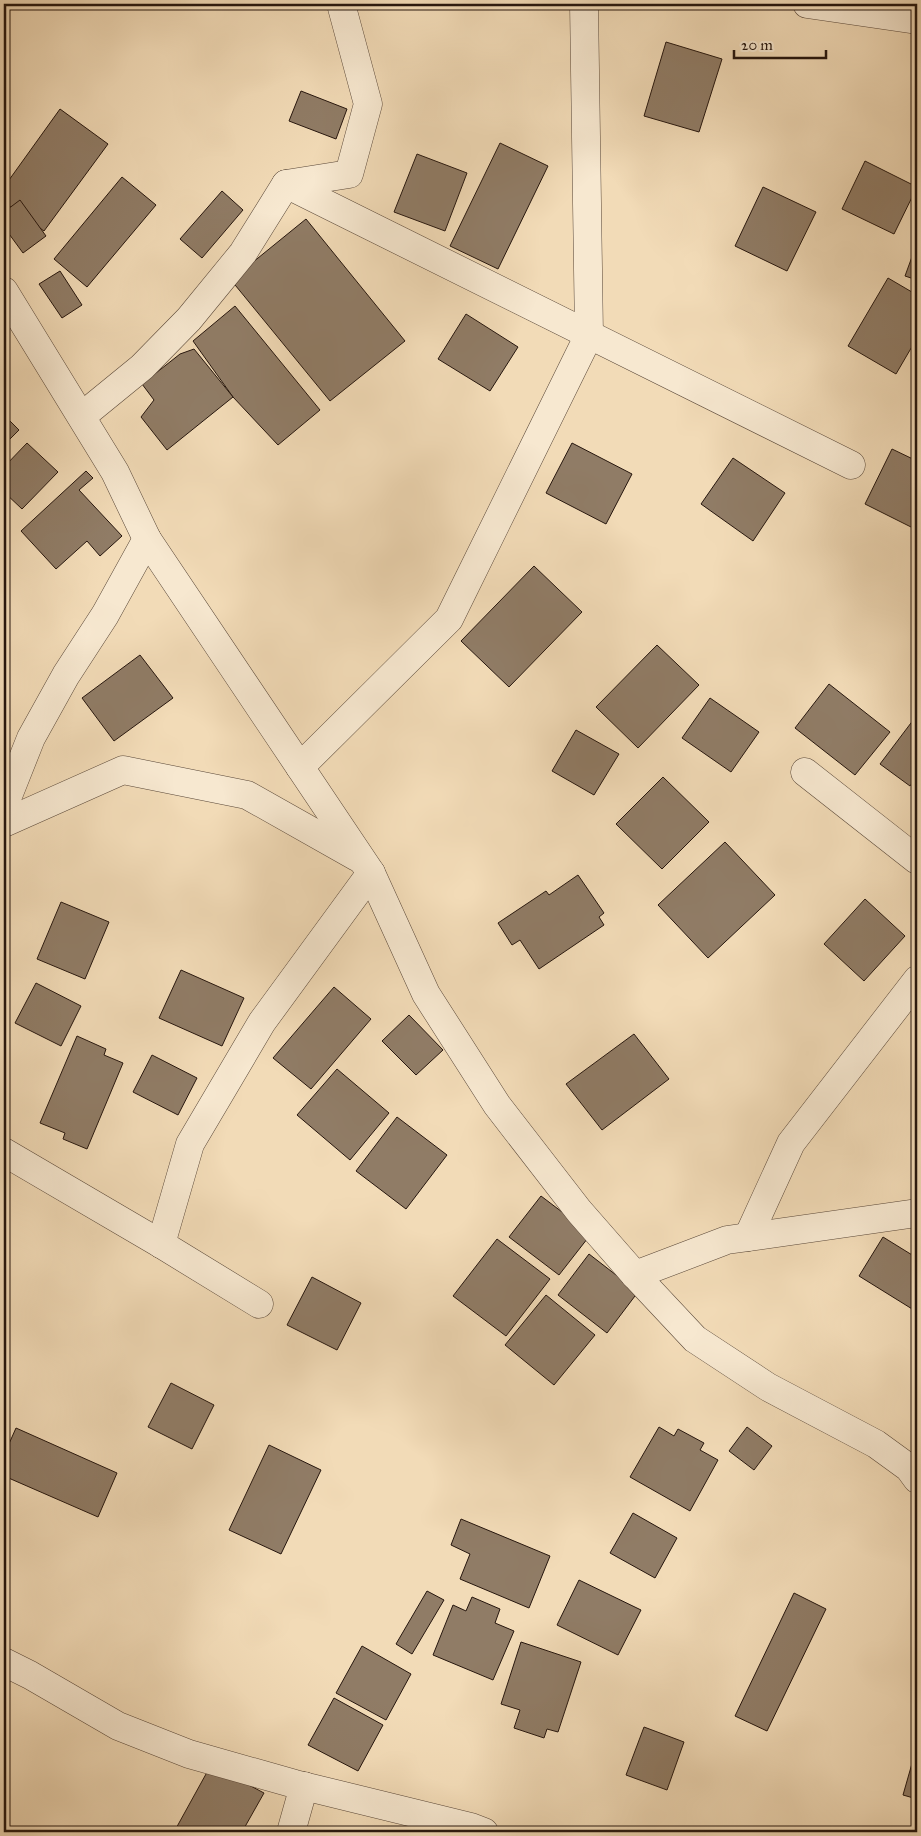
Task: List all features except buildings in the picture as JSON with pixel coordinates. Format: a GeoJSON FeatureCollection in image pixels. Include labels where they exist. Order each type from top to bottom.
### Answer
{"type":"FeatureCollection","features":[{"type":"Feature","properties":{"kind":"street"},"geometry":{"type":"LineString","coordinates":[[82,416],[142,367],[189,319],[244,253],[286,184],[349,174],[368,104],[342,4]]}},
{"type":"Feature","properties":{"kind":"street"},"geometry":{"type":"LineString","coordinates":[[300,767],[449,619],[589,335],[584,4]]}},
{"type":"Feature","properties":{"kind":"street"},"geometry":{"type":"LineString","coordinates":[[807,4],[917,20]]}},
{"type":"Feature","properties":{"kind":"street"},"geometry":{"type":"LineString","coordinates":[[286,184],[851,465]]}},
{"type":"Feature","properties":{"kind":"street"},"geometry":{"type":"LineString","coordinates":[[4,291],[115,472],[147,539],[367,866],[426,994],[497,1105],[579,1212],[634,1275],[695,1340],[768,1387],[876,1444],[915,1468]]}},
{"type":"Feature","properties":{"kind":"street"},"geometry":{"type":"LineString","coordinates":[[4,806],[31,738],[66,675],[105,615],[147,539]]}},
{"type":"Feature","properties":{"kind":"street"},"geometry":{"type":"LineString","coordinates":[[4,823],[123,770],[247,795],[367,866]]}},
{"type":"Feature","properties":{"kind":"street"},"geometry":{"type":"LineString","coordinates":[[805,772],[917,860]]}},
{"type":"Feature","properties":{"kind":"street"},"geometry":{"type":"LineString","coordinates":[[161,1244],[190,1144],[262,1022],[367,866]]}},
{"type":"Feature","properties":{"kind":"street"},"geometry":{"type":"LineString","coordinates":[[748,1237],[791,1143],[917,980]]}},
{"type":"Feature","properties":{"kind":"street"},"geometry":{"type":"LineString","coordinates":[[4,1152],[260,1304]]}},
{"type":"Feature","properties":{"kind":"street"},"geometry":{"type":"LineString","coordinates":[[634,1275],[727,1240],[917,1213]]}},
{"type":"Feature","properties":{"kind":"street"},"geometry":{"type":"LineString","coordinates":[[4,1662],[30,1674],[118,1726],[189,1754],[304,1786],[471,1827],[484,1832]]}},
{"type":"Feature","properties":{"kind":"street"},"geometry":{"type":"LineString","coordinates":[[291,1832],[304,1786]]}}]}
